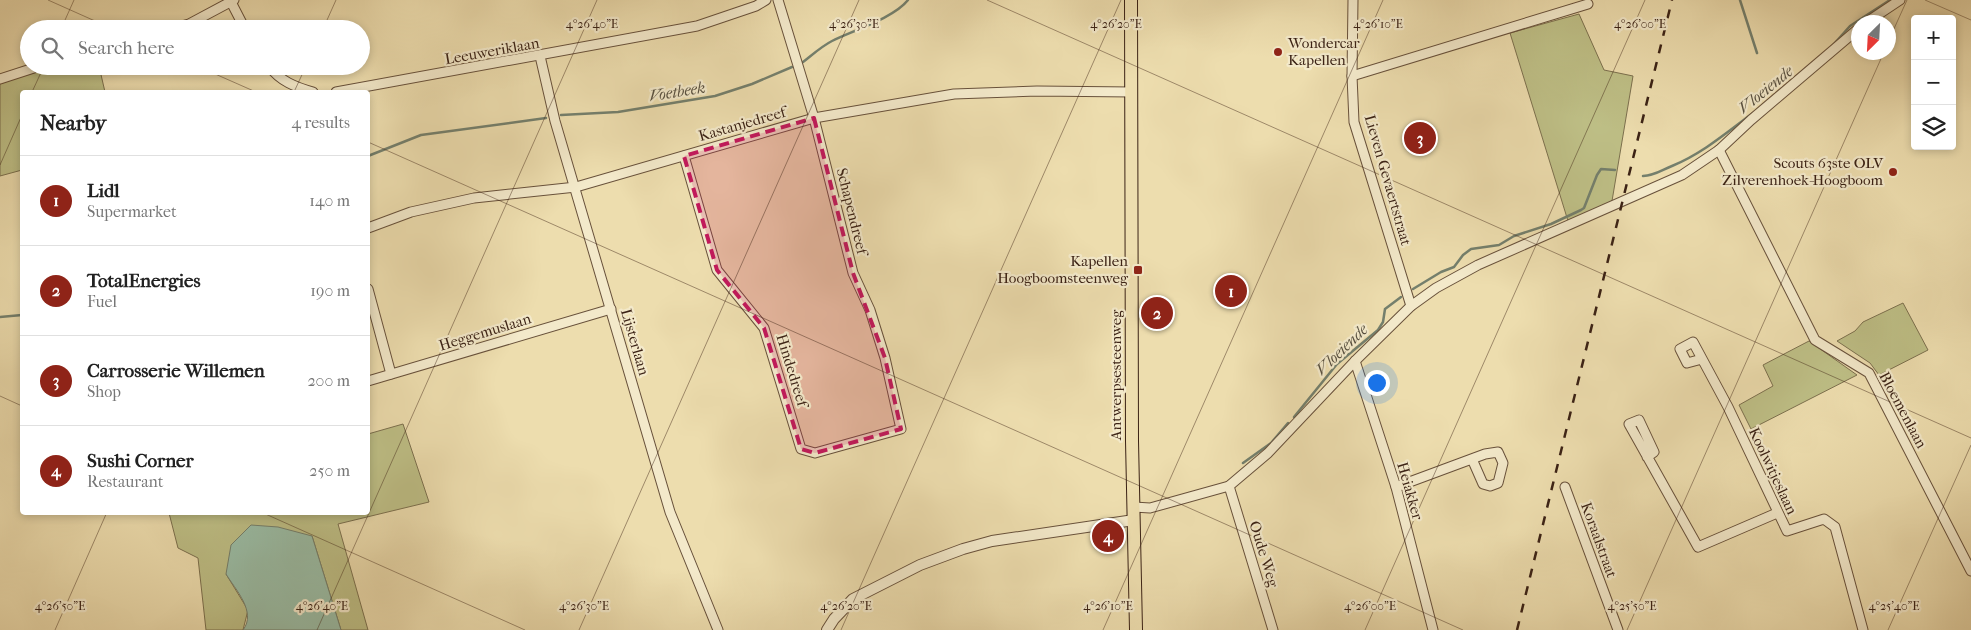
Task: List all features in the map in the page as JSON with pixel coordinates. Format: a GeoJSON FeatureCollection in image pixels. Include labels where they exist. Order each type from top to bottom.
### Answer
{"type":"FeatureCollection","features":[{"type":"Feature","properties":{"kind":"main road","name":"Antwerpsesteenweg"},"geometry":{"type":"LineString","coordinates":[[1131,0],[1132,441],[1136,630]]}},
{"type":"Feature","properties":{"kind":"street","name":"Leeuweriklaan"},"geometry":{"type":"LineString","coordinates":[[347,90],[697,26],[756,6],[766,0]]}},
{"type":"Feature","properties":{"kind":"street","name":"Schapendreef"},"geometry":{"type":"LineString","coordinates":[[778,0],[814,118],[854,274],[870,310],[886,358],[901,428]]}},
{"type":"Feature","properties":{"kind":"street","name":"Lieven Gevaertstraat"},"geometry":{"type":"LineString","coordinates":[[1353,0],[1352,76],[1354,122],[1411,306]]}},
{"type":"Feature","properties":{"kind":"street"},"geometry":{"type":"LineString","coordinates":[[1878,15],[1900,0]]}},
{"type":"Feature","properties":{"kind":"street"},"geometry":{"type":"LineString","coordinates":[[196,20],[231,1],[240,20]]}},
{"type":"Feature","properties":{"kind":"street"},"geometry":{"type":"LineString","coordinates":[[1352,76],[1588,4]]}},
{"type":"Feature","properties":{"kind":"street"},"geometry":{"type":"LineString","coordinates":[[827,630],[834,619],[853,599],[883,582],[963,548],[1134,514],[1230,486],[1268,453],[1355,361],[1411,306],[1436,288],[1478,265],[1682,175],[1719,150],[1751,120],[1851,35]]}},
{"type":"Feature","properties":{"kind":"street","name":"Lijsterlaan"},"geometry":{"type":"LineString","coordinates":[[540,56],[555,121],[576,187],[670,512],[718,630]]}},
{"type":"Feature","properties":{"kind":"street"},"geometry":{"type":"LineString","coordinates":[[0,79],[20,72]]}},
{"type":"Feature","properties":{"kind":"street"},"geometry":{"type":"LineString","coordinates":[[275,75],[293,86],[306,90]]}},
{"type":"Feature","properties":{"kind":"street","name":"Kastanjedreef"},"geometry":{"type":"LineString","coordinates":[[370,227],[411,212],[474,198],[576,187],[814,118],[954,94],[1037,91],[1132,92]]}},
{"type":"Feature","properties":{"kind":"street","name":"Bloemenlaan"},"geometry":{"type":"LineString","coordinates":[[1719,150],[1815,340],[1869,373],[1971,571]]}},
{"type":"Feature","properties":{"kind":"street","name":"Hindedreef"},"geometry":{"type":"LineString","coordinates":[[684,156],[717,270],[764,328],[801,449],[815,453],[901,428]]}},
{"type":"Feature","properties":{"kind":"street"},"geometry":{"type":"LineString","coordinates":[[370,296],[391,374]]}},
{"type":"Feature","properties":{"kind":"street","name":"Heggemuslaan"},"geometry":{"type":"LineString","coordinates":[[370,380],[611,308]]}},
{"type":"Feature","properties":{"kind":"street","name":"Koolwitjeslaan"},"geometry":{"type":"LineString","coordinates":[[1702,359],[1728,407],[1787,531],[1824,518],[1835,527],[1864,630]]}},
{"type":"Feature","properties":{"kind":"street","name":"Heiakker"},"geometry":{"type":"LineString","coordinates":[[1355,361],[1396,487],[1433,630]]}},
{"type":"Feature","properties":{"kind":"street"},"geometry":{"type":"LineString","coordinates":[[1647,457],[1698,547],[1777,513]]}},
{"type":"Feature","properties":{"kind":"street"},"geometry":{"type":"LineString","coordinates":[[1396,487],[1472,459]]}},
{"type":"Feature","properties":{"kind":"street","name":"Oude Weg"},"geometry":{"type":"LineString","coordinates":[[1230,486],[1273,630]]}},
{"type":"Feature","properties":{"kind":"street","name":"Koraalstraat"},"geometry":{"type":"LineString","coordinates":[[1565,487],[1618,630]]}},
{"type":"Feature","properties":{"kind":"highlighted area"},"geometry":{"type":"Polygon","coordinates":[[[814,118],[853,273],[885,358],[901,429],[815,453],[801,449],[764,328],[717,270],[684,156],[814,118]]]}},
{"type":"Feature","properties":{"kind":"green space"},"geometry":{"type":"Polygon","coordinates":[[[1579,14],[1604,70],[1633,76],[1612,201],[1568,221],[1510,33],[1579,14]]]}},
{"type":"Feature","properties":{"kind":"green space"},"geometry":{"type":"Polygon","coordinates":[[[25,75],[101,75],[105,90],[20,90],[20,171],[0,176],[0,84],[25,75]]]}},
{"type":"Feature","properties":{"kind":"green space"},"geometry":{"type":"Polygon","coordinates":[[[1903,303],[1928,350],[1879,375],[1870,363],[1837,341],[1855,331],[1863,322],[1903,303]]]}},
{"type":"Feature","properties":{"kind":"green space"},"geometry":{"type":"Polygon","coordinates":[[[1809,341],[1857,375],[1751,429],[1739,405],[1773,386],[1763,365],[1809,341]]]}},
{"type":"Feature","properties":{"kind":"green space"},"geometry":{"type":"Polygon","coordinates":[[[403,424],[429,502],[338,524],[368,630],[341,630],[312,536],[226,574],[248,610],[243,630],[206,630],[198,558],[178,548],[170,515],[370,515],[370,433],[403,424]]]}},
{"type":"Feature","properties":{"kind":"shaded area"},"geometry":{"type":"Polygon","coordinates":[[[251,525],[278,527],[312,536],[341,630],[243,630],[248,616],[246,608],[226,574],[231,545],[251,525]]]}},
{"type":"Feature","properties":{"kind":"waterway","name":"Voetbeek"},"geometry":{"type":"LineString","coordinates":[[803,62],[828,43],[893,13],[908,0]]}},
{"type":"Feature","properties":{"kind":"waterway"},"geometry":{"type":"LineString","coordinates":[[1740,0],[1757,53]]}},
{"type":"Feature","properties":{"kind":"waterway","name":"Vloeiende"},"geometry":{"type":"LineString","coordinates":[[1833,45],[1850,26],[1890,0]]}},
{"type":"Feature","properties":{"kind":"waterway","name":"Voetbeek"},"geometry":{"type":"LineString","coordinates":[[561,115],[618,112],[715,96],[752,84],[792,67]]}},
{"type":"Feature","properties":{"kind":"waterway","name":"Vloeiende"},"geometry":{"type":"LineString","coordinates":[[1643,176],[1651,175],[1694,155],[1753,113]]}},
{"type":"Feature","properties":{"kind":"waterway","name":"Voetbeek"},"geometry":{"type":"LineString","coordinates":[[370,155],[421,135],[546,118]]}},
{"type":"Feature","properties":{"kind":"waterway","name":"Vloeiende"},"geometry":{"type":"LineString","coordinates":[[1413,289],[1441,272],[1454,267],[1463,255],[1471,249],[1499,245],[1514,236],[1551,224],[1581,210],[1584,208],[1601,169],[1615,170]]}},
{"type":"Feature","properties":{"kind":"waterway","name":"Vloeiende"},"geometry":{"type":"LineString","coordinates":[[1294,417],[1337,364],[1378,330],[1383,322],[1385,309],[1401,297]]}},
{"type":"Feature","properties":{"kind":"waterway","name":"Voetbeek"},"geometry":{"type":"LineString","coordinates":[[0,317],[20,315]]}},
{"type":"Feature","properties":{"kind":"waterway","name":"Vloeiende"},"geometry":{"type":"LineString","coordinates":[[1243,463],[1271,443],[1288,423]]}},
{"type":"Feature","properties":{"kind":"railway"},"geometry":{"type":"LineString","coordinates":[[1517,630],[1672,0]]}},
{"type":"Feature","properties":{"kind":"place","name":"Wondercar Kapellen"},"geometry":{"type":"Point","coordinates":[1278,52]}},
{"type":"Feature","properties":{"kind":"place","name":"Carrosserie Willemen"},"geometry":{"type":"Point","coordinates":[1420,138]}},
{"type":"Feature","properties":{"kind":"place","name":"Scouts 63ste OLV Zilverenhoek-Hoogboom"},"geometry":{"type":"Point","coordinates":[1893,172]}},
{"type":"Feature","properties":{"kind":"place","name":"Kapellen Hoogboomsteenweg"},"geometry":{"type":"Point","coordinates":[1138,270]}},
{"type":"Feature","properties":{"kind":"place","name":"Lidl"},"geometry":{"type":"Point","coordinates":[1231,291]}},
{"type":"Feature","properties":{"kind":"place","name":"TotalEnergies"},"geometry":{"type":"Point","coordinates":[1157,313]}},
{"type":"Feature","properties":{"kind":"place","name":"Sushi Corner"},"geometry":{"type":"Point","coordinates":[1108,536]}}]}
